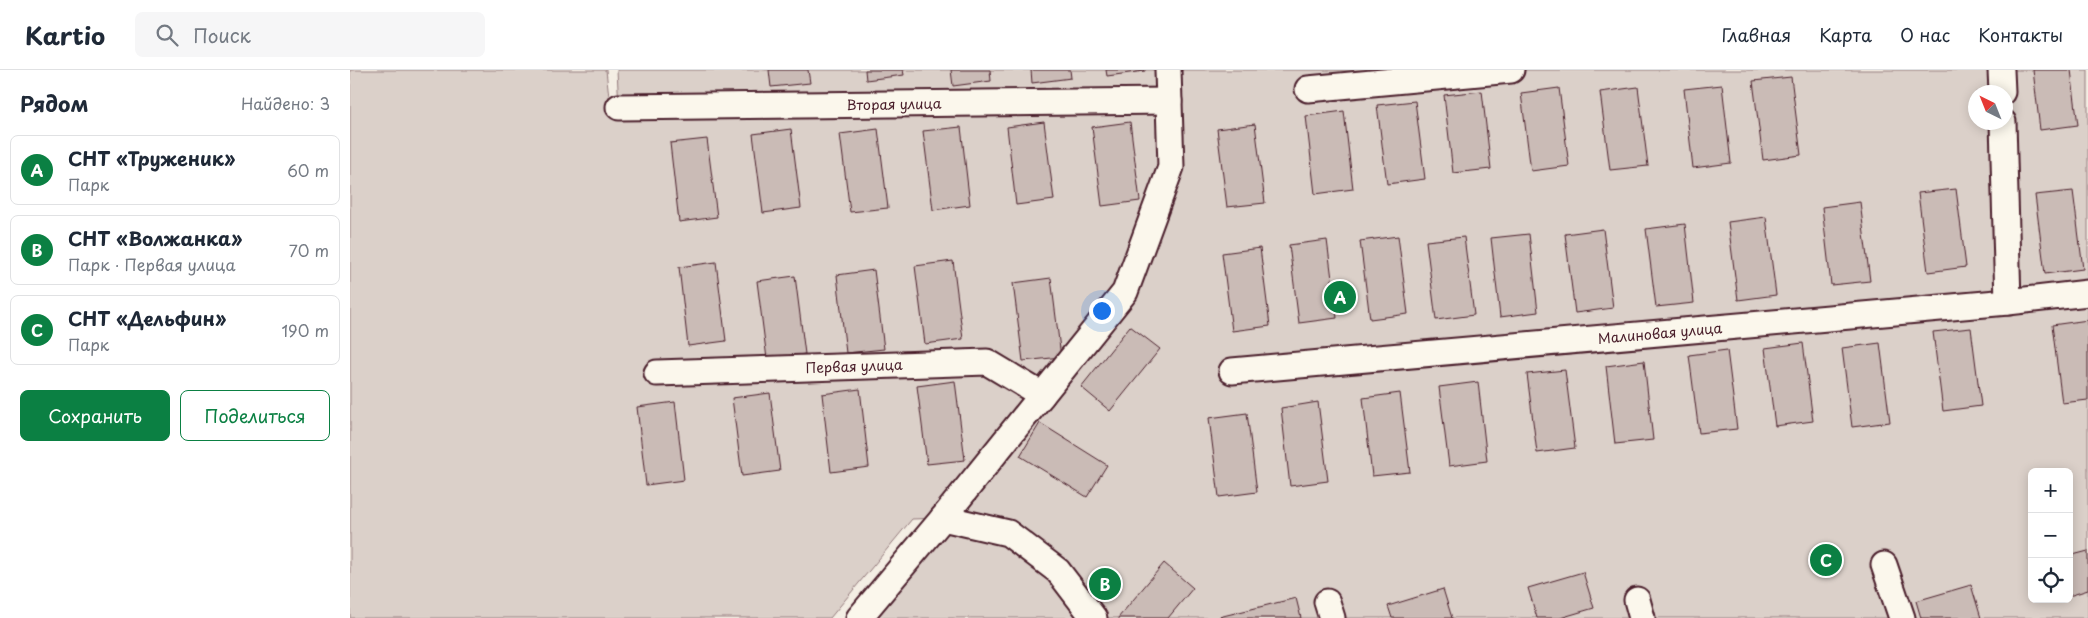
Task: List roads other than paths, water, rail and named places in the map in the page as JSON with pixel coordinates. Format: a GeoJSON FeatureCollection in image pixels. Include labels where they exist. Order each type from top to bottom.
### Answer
{"type":"FeatureCollection","features":[{"type":"Feature","properties":{"kind":"street"},"geometry":{"type":"LineString","coordinates":[[859,618],[943,518],[1125,292],[1171,167],[1168,70]]}},
{"type":"Feature","properties":{"kind":"street"},"geometry":{"type":"LineString","coordinates":[[1308,89],[1512,70]]}},
{"type":"Feature","properties":{"kind":"street"},"geometry":{"type":"LineString","coordinates":[[2001,70],[2002,85]]}},
{"type":"Feature","properties":{"kind":"street","name":"Вторая улица"},"geometry":{"type":"LineString","coordinates":[[618,107],[1169,101]]}},
{"type":"Feature","properties":{"kind":"street"},"geometry":{"type":"LineString","coordinates":[[2002,130],[2008,302]]}},
{"type":"Feature","properties":{"kind":"street","name":"Малиновая улица"},"geometry":{"type":"LineString","coordinates":[[1232,371],[2008,302],[2088,293]]}},
{"type":"Feature","properties":{"kind":"street","name":"Первая улица"},"geometry":{"type":"LineString","coordinates":[[657,373],[986,362],[1042,395]]}},
{"type":"Feature","properties":{"kind":"street"},"geometry":{"type":"LineString","coordinates":[[943,518],[1008,533],[1058,572],[1094,618]]}},
{"type":"Feature","properties":{"kind":"street"},"geometry":{"type":"LineString","coordinates":[[1884,565],[1902,618]]}},
{"type":"Feature","properties":{"kind":"place","name":"СНТ «Труженик»"},"geometry":{"type":"Point","coordinates":[1340,297]}},
{"type":"Feature","properties":{"kind":"place","name":"СНТ «Дельфин»"},"geometry":{"type":"Point","coordinates":[1826,560]}},
{"type":"Feature","properties":{"kind":"place","name":"СНТ «Волжанка»"},"geometry":{"type":"Point","coordinates":[1105,584]}}]}
